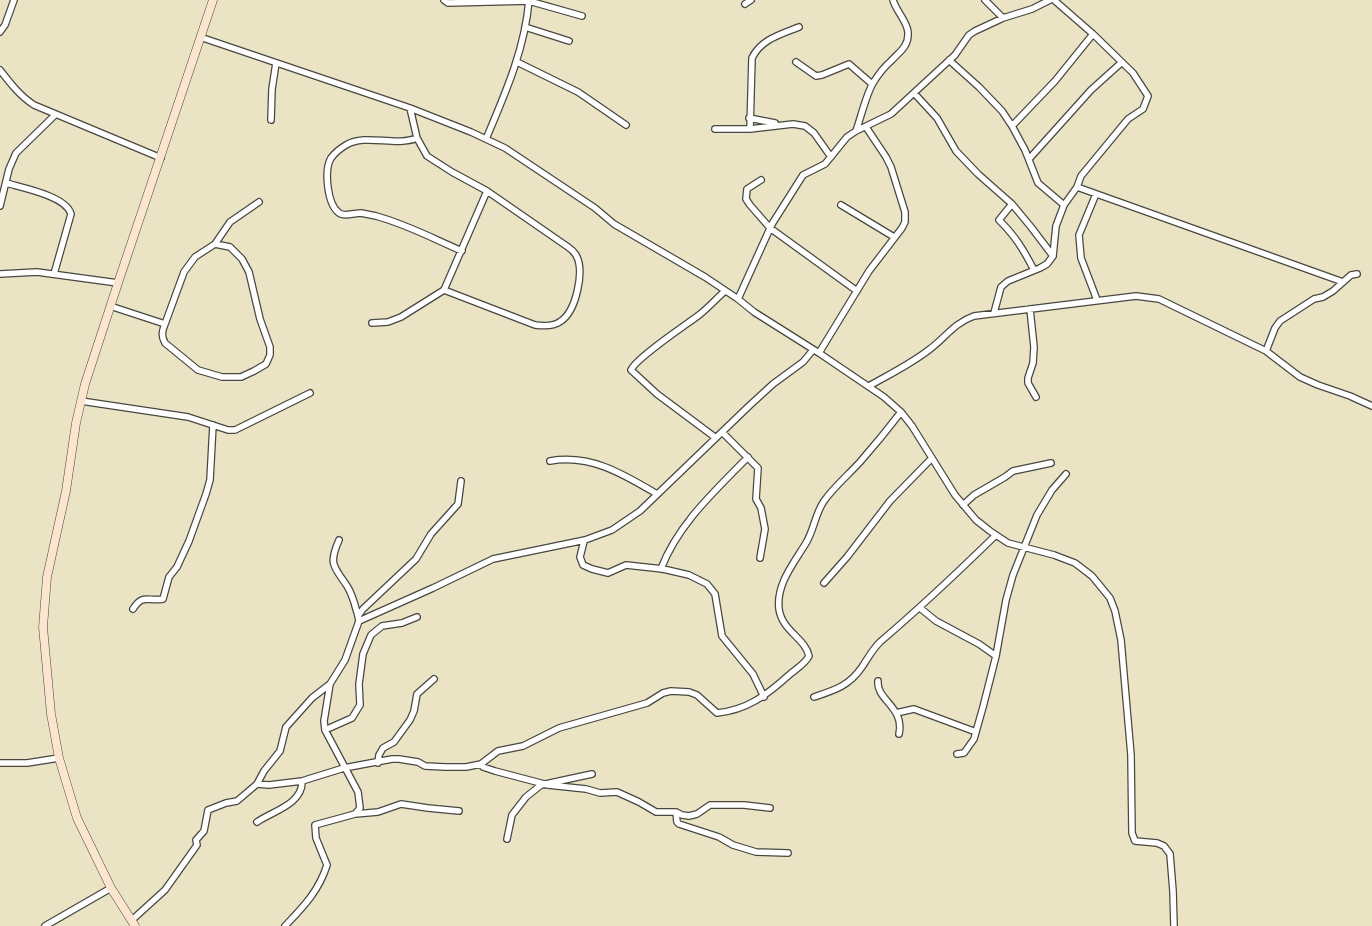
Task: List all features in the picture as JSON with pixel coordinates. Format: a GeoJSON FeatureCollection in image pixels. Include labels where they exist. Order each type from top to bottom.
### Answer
{"type":"FeatureCollection","features":[{"type":"Feature","properties":{"kind":"street"},"geometry":{"type":"LineString","coordinates":[[0,32],[5,25],[14,0]]}},
{"type":"Feature","properties":{"kind":"street"},"geometry":{"type":"LineString","coordinates":[[213,0],[110,306],[81,401],[66,491],[47,577],[43,627],[48,695],[59,758],[77,818],[111,888],[134,923],[165,890],[197,845],[197,838],[204,832],[205,818],[208,810],[237,801],[256,784],[280,751],[286,727],[312,698],[330,684],[345,660],[363,609],[416,559],[432,534],[458,504],[461,481]]}},
{"type":"Feature","properties":{"kind":"street"},"geometry":{"type":"LineString","coordinates":[[444,0],[448,3],[529,1],[582,16]]}},
{"type":"Feature","properties":{"kind":"street"},"geometry":{"type":"LineString","coordinates":[[744,4],[751,0]]}},
{"type":"Feature","properties":{"kind":"street"},"geometry":{"type":"LineString","coordinates":[[856,131],[872,84],[891,60],[900,54],[906,41],[908,33],[906,25],[893,0]]}},
{"type":"Feature","properties":{"kind":"street"},"geometry":{"type":"LineString","coordinates":[[985,0],[1003,18]]}},
{"type":"Feature","properties":{"kind":"street"},"geometry":{"type":"LineString","coordinates":[[738,299],[770,228],[803,175],[825,164],[847,138],[856,131],[891,114],[949,60],[969,35],[1003,18],[1032,9],[1052,0],[1093,34],[1133,74],[1148,96],[1143,109],[1128,120],[1081,176],[1077,187],[1064,205],[1056,226],[1052,256],[1048,264],[1008,281],[1000,287],[994,313]]}},
{"type":"Feature","properties":{"kind":"street"},"geometry":{"type":"LineString","coordinates":[[486,139],[517,62],[529,1]]}},
{"type":"Feature","properties":{"kind":"street"},"geometry":{"type":"LineString","coordinates":[[525,27],[569,41]]}},
{"type":"Feature","properties":{"kind":"street"},"geometry":{"type":"LineString","coordinates":[[750,129],[752,58],[755,51],[770,39],[799,27]]}},
{"type":"Feature","properties":{"kind":"street"},"geometry":{"type":"LineString","coordinates":[[1012,126],[1055,81],[1093,34]]}},
{"type":"Feature","properties":{"kind":"street"},"geometry":{"type":"LineString","coordinates":[[200,37],[410,108],[515,153],[595,208],[614,224],[705,277],[754,312],[884,397],[902,412],[963,505],[976,520],[996,535],[1008,543],[1054,555],[1083,568],[1102,587],[1113,605],[1121,640],[1129,736],[1132,833],[1135,841],[1157,843],[1164,846],[1170,854],[1174,926]]}},
{"type":"Feature","properties":{"kind":"street"},"geometry":{"type":"LineString","coordinates":[[949,60],[991,99],[1012,126],[1029,159],[1038,183],[1064,205]]}},
{"type":"Feature","properties":{"kind":"street"},"geometry":{"type":"LineString","coordinates":[[517,62],[578,92],[626,125]]}},
{"type":"Feature","properties":{"kind":"street"},"geometry":{"type":"LineString","coordinates":[[796,62],[816,76],[849,64],[872,84]]}},
{"type":"Feature","properties":{"kind":"street"},"geometry":{"type":"LineString","coordinates":[[271,120],[272,89],[276,63]]}},
{"type":"Feature","properties":{"kind":"street"},"geometry":{"type":"LineString","coordinates":[[1029,159],[1091,90],[1121,63]]}},
{"type":"Feature","properties":{"kind":"street"},"geometry":{"type":"LineString","coordinates":[[0,70],[27,100],[55,115],[161,158]]}},
{"type":"Feature","properties":{"kind":"street"},"geometry":{"type":"LineString","coordinates":[[914,93],[937,118],[956,151],[978,174],[1012,204],[1031,226],[1052,256]]}},
{"type":"Feature","properties":{"kind":"street"},"geometry":{"type":"LineString","coordinates":[[410,108],[417,138],[427,156],[487,191],[563,243],[577,256],[580,273],[579,284],[573,303],[562,321],[549,326],[535,325],[444,290]]}},
{"type":"Feature","properties":{"kind":"street"},"geometry":{"type":"LineString","coordinates":[[0,206],[9,169],[16,153],[55,115]]}},
{"type":"Feature","properties":{"kind":"street"},"geometry":{"type":"LineString","coordinates":[[749,118],[784,125]]}},
{"type":"Feature","properties":{"kind":"street"},"geometry":{"type":"LineString","coordinates":[[714,129],[750,129],[794,124],[806,126],[814,133],[831,158]]}},
{"type":"Feature","properties":{"kind":"street"},"geometry":{"type":"LineString","coordinates":[[358,619],[433,588],[493,559],[584,541],[622,525],[640,511],[773,384],[816,351],[869,271],[905,222],[906,212],[886,157],[866,127]]}},
{"type":"Feature","properties":{"kind":"street"},"geometry":{"type":"LineString","coordinates":[[417,138],[407,142],[362,141],[347,144],[342,148],[331,159],[328,173],[333,206],[343,215],[363,213],[390,221],[462,251]]}},
{"type":"Feature","properties":{"kind":"street"},"geometry":{"type":"LineString","coordinates":[[761,180],[747,189],[746,198],[750,206],[770,228],[857,291]]}},
{"type":"Feature","properties":{"kind":"street"},"geometry":{"type":"LineString","coordinates":[[6,183],[62,202],[69,208],[71,214],[54,274]]}},
{"type":"Feature","properties":{"kind":"street"},"geometry":{"type":"LineString","coordinates":[[1077,187],[1343,282]]}},
{"type":"Feature","properties":{"kind":"street"},"geometry":{"type":"LineString","coordinates":[[372,323],[388,322],[401,317],[444,290],[487,191]]}},
{"type":"Feature","properties":{"kind":"street"},"geometry":{"type":"LineString","coordinates":[[1096,194],[1079,235],[1081,258],[1097,300]]}},
{"type":"Feature","properties":{"kind":"street"},"geometry":{"type":"LineString","coordinates":[[215,244],[230,246],[242,259],[249,272],[260,319],[270,347],[270,355],[266,364],[254,372],[241,377],[228,378],[198,370],[165,343],[162,338],[162,331],[184,272],[195,257],[215,244],[230,222],[259,202]]}},
{"type":"Feature","properties":{"kind":"street"},"geometry":{"type":"LineString","coordinates":[[1012,204],[999,220],[1010,230],[1021,245],[1034,270]]}},
{"type":"Feature","properties":{"kind":"street"},"geometry":{"type":"LineString","coordinates":[[841,205],[894,237]]}},
{"type":"Feature","properties":{"kind":"street"},"geometry":{"type":"LineString","coordinates":[[0,274],[37,272],[118,282]]}},
{"type":"Feature","properties":{"kind":"street"},"geometry":{"type":"LineString","coordinates":[[1266,351],[1275,328],[1280,321],[1314,299],[1333,291],[1352,275],[1357,274]]}},
{"type":"Feature","properties":{"kind":"street"},"geometry":{"type":"LineString","coordinates":[[716,438],[657,394],[631,370],[632,366],[702,313],[725,291]]}},
{"type":"Feature","properties":{"kind":"street"},"geometry":{"type":"LineString","coordinates":[[869,386],[913,362],[932,348],[961,320],[994,313],[1136,296],[1159,298],[1266,351],[1300,377],[1372,406]]}},
{"type":"Feature","properties":{"kind":"street"},"geometry":{"type":"LineString","coordinates":[[110,306],[165,324]]}},
{"type":"Feature","properties":{"kind":"street"},"geometry":{"type":"LineString","coordinates":[[1030,309],[1034,347],[1028,383],[1036,397]]}},
{"type":"Feature","properties":{"kind":"street"},"geometry":{"type":"LineString","coordinates":[[81,401],[188,417],[228,430],[236,430],[310,393]]}},
{"type":"Feature","properties":{"kind":"street"},"geometry":{"type":"LineString","coordinates":[[256,784],[269,785],[302,781],[344,768],[398,759],[418,762],[425,766],[466,767],[481,764],[498,751],[522,746],[559,728],[647,703],[663,693],[671,691],[689,692],[697,696],[717,713],[748,706],[764,697],[809,656],[801,642],[793,635],[781,618],[779,607],[783,582],[809,537],[816,515],[823,502],[902,412]]}},
{"type":"Feature","properties":{"kind":"street"},"geometry":{"type":"LineString","coordinates":[[133,610],[137,602],[142,599],[163,599],[171,573],[189,541],[210,480],[213,425]]}},
{"type":"Feature","properties":{"kind":"street"},"geometry":{"type":"LineString","coordinates":[[722,432],[758,468],[756,499],[761,508],[765,529],[760,558]]}},
{"type":"Feature","properties":{"kind":"street"},"geometry":{"type":"LineString","coordinates":[[662,569],[668,551],[688,522],[748,457]]}},
{"type":"Feature","properties":{"kind":"street"},"geometry":{"type":"LineString","coordinates":[[824,583],[890,501],[932,458]]}},
{"type":"Feature","properties":{"kind":"street"},"geometry":{"type":"LineString","coordinates":[[550,461],[573,459],[603,465],[657,494]]}},
{"type":"Feature","properties":{"kind":"street"},"geometry":{"type":"LineString","coordinates":[[963,505],[974,495],[1013,471],[1051,463]]}},
{"type":"Feature","properties":{"kind":"street"},"geometry":{"type":"LineString","coordinates":[[957,754],[964,753],[970,747],[976,732],[996,656],[1006,600],[1013,575],[1032,525],[1041,507],[1066,474]]}},
{"type":"Feature","properties":{"kind":"street"},"geometry":{"type":"LineString","coordinates":[[814,697],[841,688],[855,676],[869,654],[879,644],[920,608],[996,535]]}},
{"type":"Feature","properties":{"kind":"street"},"geometry":{"type":"LineString","coordinates":[[339,540],[333,553],[333,562],[338,576],[347,586],[352,596],[358,619]]}},
{"type":"Feature","properties":{"kind":"street"},"geometry":{"type":"LineString","coordinates":[[584,541],[580,558],[583,565],[592,569],[608,572],[626,566],[662,569],[689,575],[707,584],[715,594],[722,636],[753,674],[764,697]]}},
{"type":"Feature","properties":{"kind":"street"},"geometry":{"type":"LineString","coordinates":[[920,608],[936,621],[979,644],[996,656]]}},
{"type":"Feature","properties":{"kind":"street"},"geometry":{"type":"LineString","coordinates":[[325,730],[352,718],[360,705],[363,654],[371,635],[382,626],[402,623],[417,617]]}},
{"type":"Feature","properties":{"kind":"street"},"geometry":{"type":"LineString","coordinates":[[378,762],[383,748],[394,742],[410,720],[414,711],[417,694],[434,679]]}},
{"type":"Feature","properties":{"kind":"street"},"geometry":{"type":"LineString","coordinates":[[878,681],[879,691],[896,713],[901,725],[899,734]]}},
{"type":"Feature","properties":{"kind":"street"},"geometry":{"type":"LineString","coordinates":[[330,684],[324,721],[325,730],[358,792],[360,808],[355,814]]}},
{"type":"Feature","properties":{"kind":"street"},"geometry":{"type":"LineString","coordinates":[[896,713],[914,709],[976,732]]}},
{"type":"Feature","properties":{"kind":"street"},"geometry":{"type":"LineString","coordinates":[[0,764],[28,763],[59,758]]}},
{"type":"Feature","properties":{"kind":"street"},"geometry":{"type":"LineString","coordinates":[[481,764],[483,767],[495,771],[548,784],[600,793],[617,792],[656,812],[676,812],[689,816],[710,805],[744,805],[770,808]]}},
{"type":"Feature","properties":{"kind":"street"},"geometry":{"type":"LineString","coordinates":[[507,839],[509,822],[517,807],[541,785],[592,774]]}},
{"type":"Feature","properties":{"kind":"street"},"geometry":{"type":"LineString","coordinates":[[257,822],[296,797],[302,788],[302,781]]}},
{"type":"Feature","properties":{"kind":"street"},"geometry":{"type":"LineString","coordinates":[[285,926],[319,886],[327,865],[316,838],[315,825],[355,814],[378,812],[401,804],[458,811]]}},
{"type":"Feature","properties":{"kind":"street"},"geometry":{"type":"LineString","coordinates":[[676,812],[676,822],[679,824],[719,837],[733,845],[756,852],[788,853]]}},
{"type":"Feature","properties":{"kind":"street"},"geometry":{"type":"LineString","coordinates":[[45,926],[111,888]]}}]}
